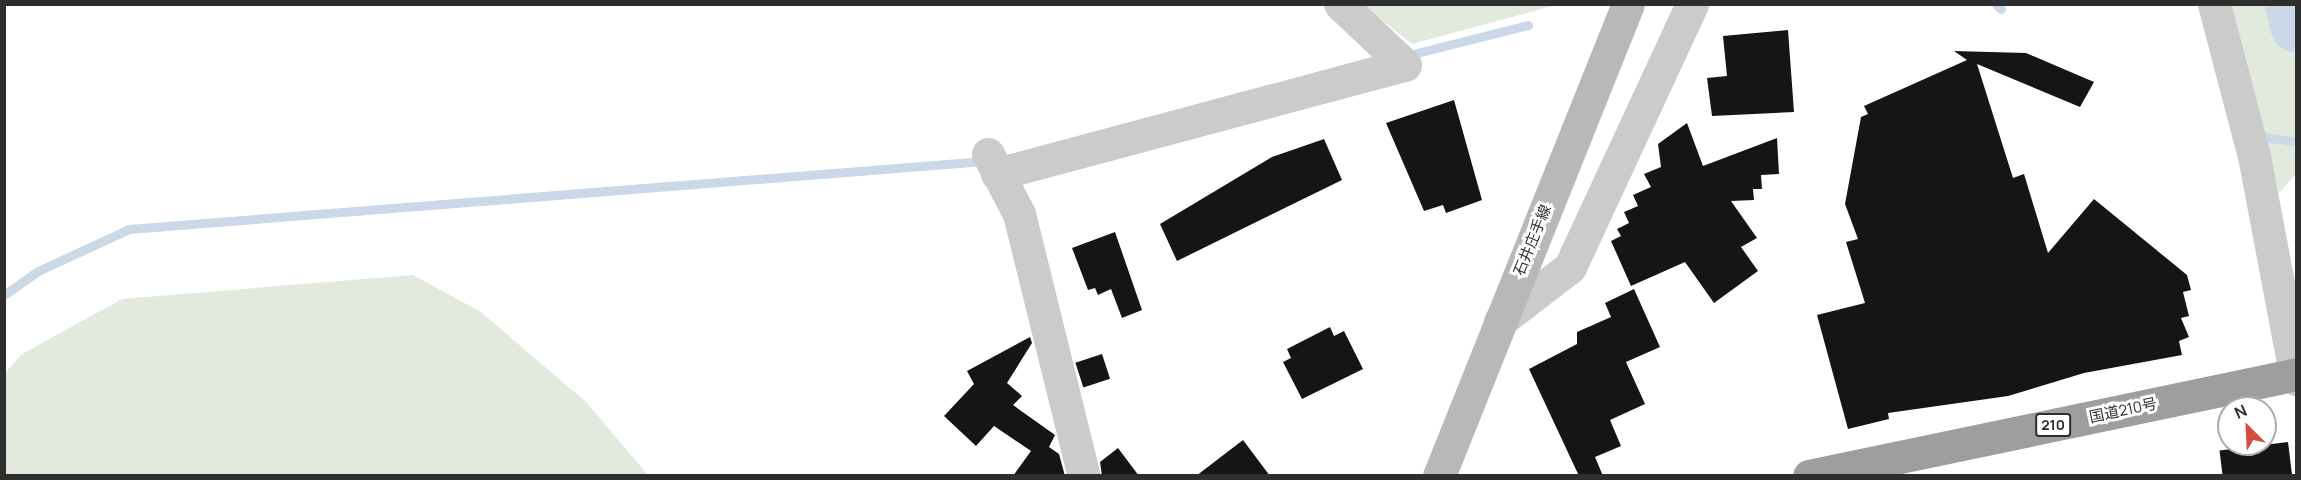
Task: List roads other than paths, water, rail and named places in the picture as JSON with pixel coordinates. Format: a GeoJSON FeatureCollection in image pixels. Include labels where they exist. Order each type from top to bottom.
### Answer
{"type":"FeatureCollection","features":[{"type":"Feature","properties":{"kind":"highway","name":"国道210号"},"geometry":{"type":"LineString","coordinates":[[1809,476],[2296,376]]}},
{"type":"Feature","properties":{"kind":"main road","name":"石井庄手線"},"geometry":{"type":"LineString","coordinates":[[1438,476],[1628,4]]}},
{"type":"Feature","properties":{"kind":"street"},"geometry":{"type":"LineString","coordinates":[[1084,476],[1019,214],[992,164],[1398,57],[1340,4]]}},
{"type":"Feature","properties":{"kind":"street"},"geometry":{"type":"LineString","coordinates":[[1500,321],[1570,267],[1692,4]]}},
{"type":"Feature","properties":{"kind":"street"},"geometry":{"type":"LineString","coordinates":[[2214,4],[2254,156],[2296,376]]}},
{"type":"Feature","properties":{"kind":"waterway"},"geometry":{"type":"LineString","coordinates":[[1996,4],[2001,9]]}},
{"type":"Feature","properties":{"kind":"waterway"},"geometry":{"type":"LineString","coordinates":[[2291,4],[2296,26]]}},
{"type":"Feature","properties":{"kind":"waterway"},"geometry":{"type":"LineString","coordinates":[[1405,56],[1528,25]]}},
{"type":"Feature","properties":{"kind":"waterway"},"geometry":{"type":"LineString","coordinates":[[2259,136],[2296,142]]}},
{"type":"Feature","properties":{"kind":"waterway"},"geometry":{"type":"LineString","coordinates":[[4,295],[38,271],[129,229],[984,161]]}}]}
